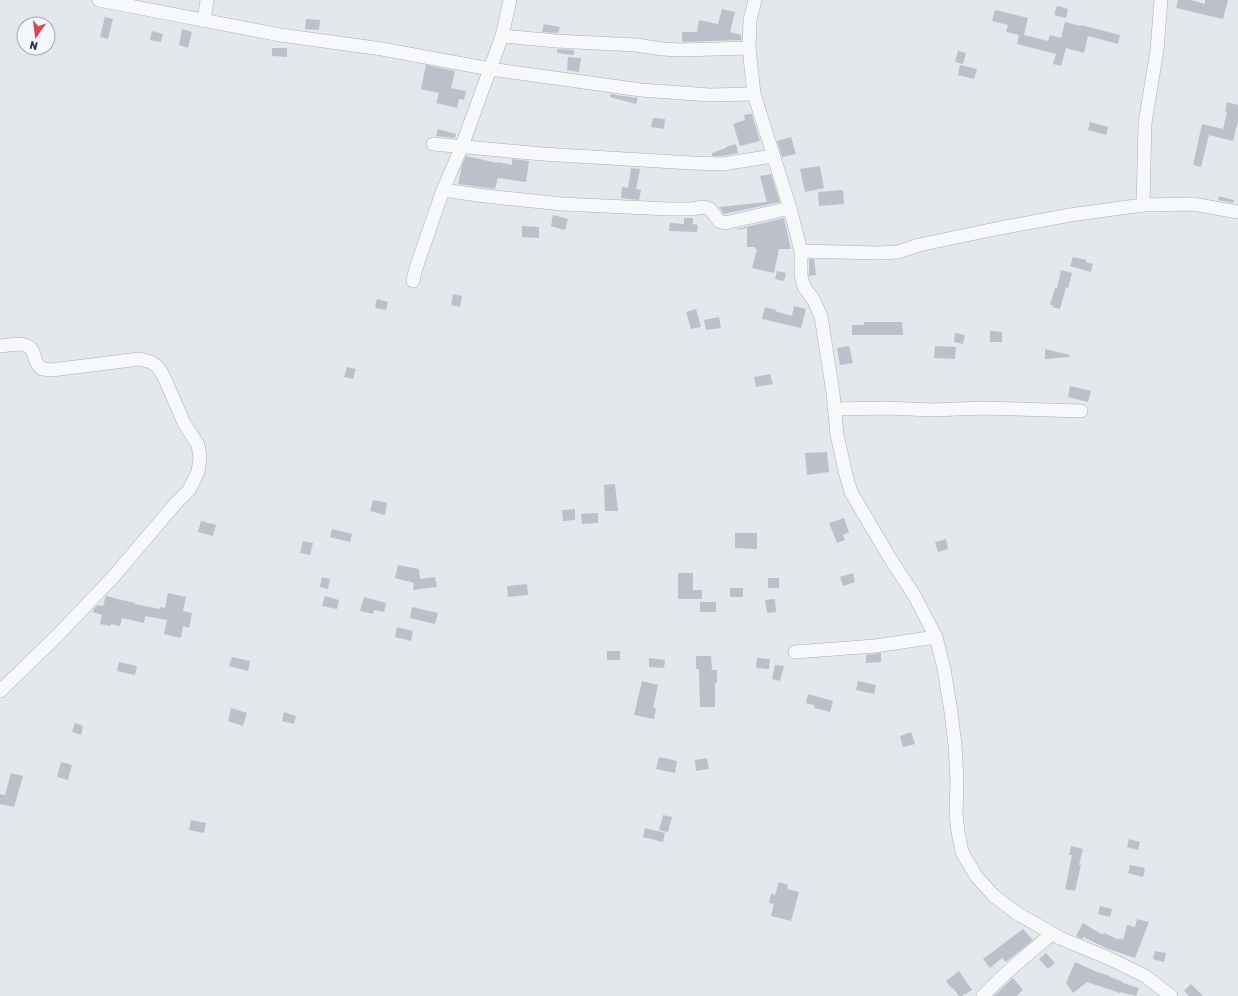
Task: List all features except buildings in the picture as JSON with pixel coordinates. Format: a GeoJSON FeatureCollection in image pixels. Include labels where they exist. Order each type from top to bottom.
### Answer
{"type":"FeatureCollection","features":[{"type":"Feature","properties":{"kind":"street"},"geometry":{"type":"LineString","coordinates":[[100,0],[280,35],[382,49],[490,69],[641,90],[710,95],[754,94]]}},
{"type":"Feature","properties":{"kind":"street"},"geometry":{"type":"LineString","coordinates":[[204,21],[207,0]]}},
{"type":"Feature","properties":{"kind":"street"},"geometry":{"type":"LineString","coordinates":[[413,281],[443,190],[462,146],[502,36],[510,0]]}},
{"type":"Feature","properties":{"kind":"street"},"geometry":{"type":"LineString","coordinates":[[755,0],[750,20],[749,48],[754,94],[790,208],[801,252],[801,275],[804,287],[813,299],[821,316],[833,393],[837,435],[846,475],[851,492],[888,555],[914,594],[936,637],[944,669],[955,745],[957,780],[956,814],[962,852],[976,876],[994,896],[1018,914],[1052,934],[1145,976],[1171,996]]}},
{"type":"Feature","properties":{"kind":"street"},"geometry":{"type":"LineString","coordinates":[[1143,205],[1145,123],[1157,50],[1161,0]]}},
{"type":"Feature","properties":{"kind":"street"},"geometry":{"type":"LineString","coordinates":[[502,36],[556,41],[636,44],[682,50],[749,48]]}},
{"type":"Feature","properties":{"kind":"street"},"geometry":{"type":"LineString","coordinates":[[433,144],[542,154],[692,163],[723,164],[773,156]]}},
{"type":"Feature","properties":{"kind":"street"},"geometry":{"type":"LineString","coordinates":[[443,190],[562,204],[669,209],[692,209],[703,207],[710,209],[719,221],[725,223],[790,208]]}},
{"type":"Feature","properties":{"kind":"street"},"geometry":{"type":"LineString","coordinates":[[801,252],[898,252],[919,245],[1000,228],[1070,215],[1143,205],[1193,204],[1238,212]]}},
{"type":"Feature","properties":{"kind":"street"},"geometry":{"type":"LineString","coordinates":[[0,346],[26,345],[31,348],[36,363],[42,369],[52,370],[138,359],[151,362],[158,367],[164,377],[184,423],[198,445],[200,457],[198,472],[189,490],[84,608],[0,691]]}},
{"type":"Feature","properties":{"kind":"street"},"geometry":{"type":"LineString","coordinates":[[834,409],[887,408],[932,410],[983,408],[1081,411]]}},
{"type":"Feature","properties":{"kind":"street"},"geometry":{"type":"LineString","coordinates":[[795,652],[876,646],[936,637]]}},
{"type":"Feature","properties":{"kind":"street"},"geometry":{"type":"LineString","coordinates":[[983,996],[1010,969],[1052,934]]}}]}
